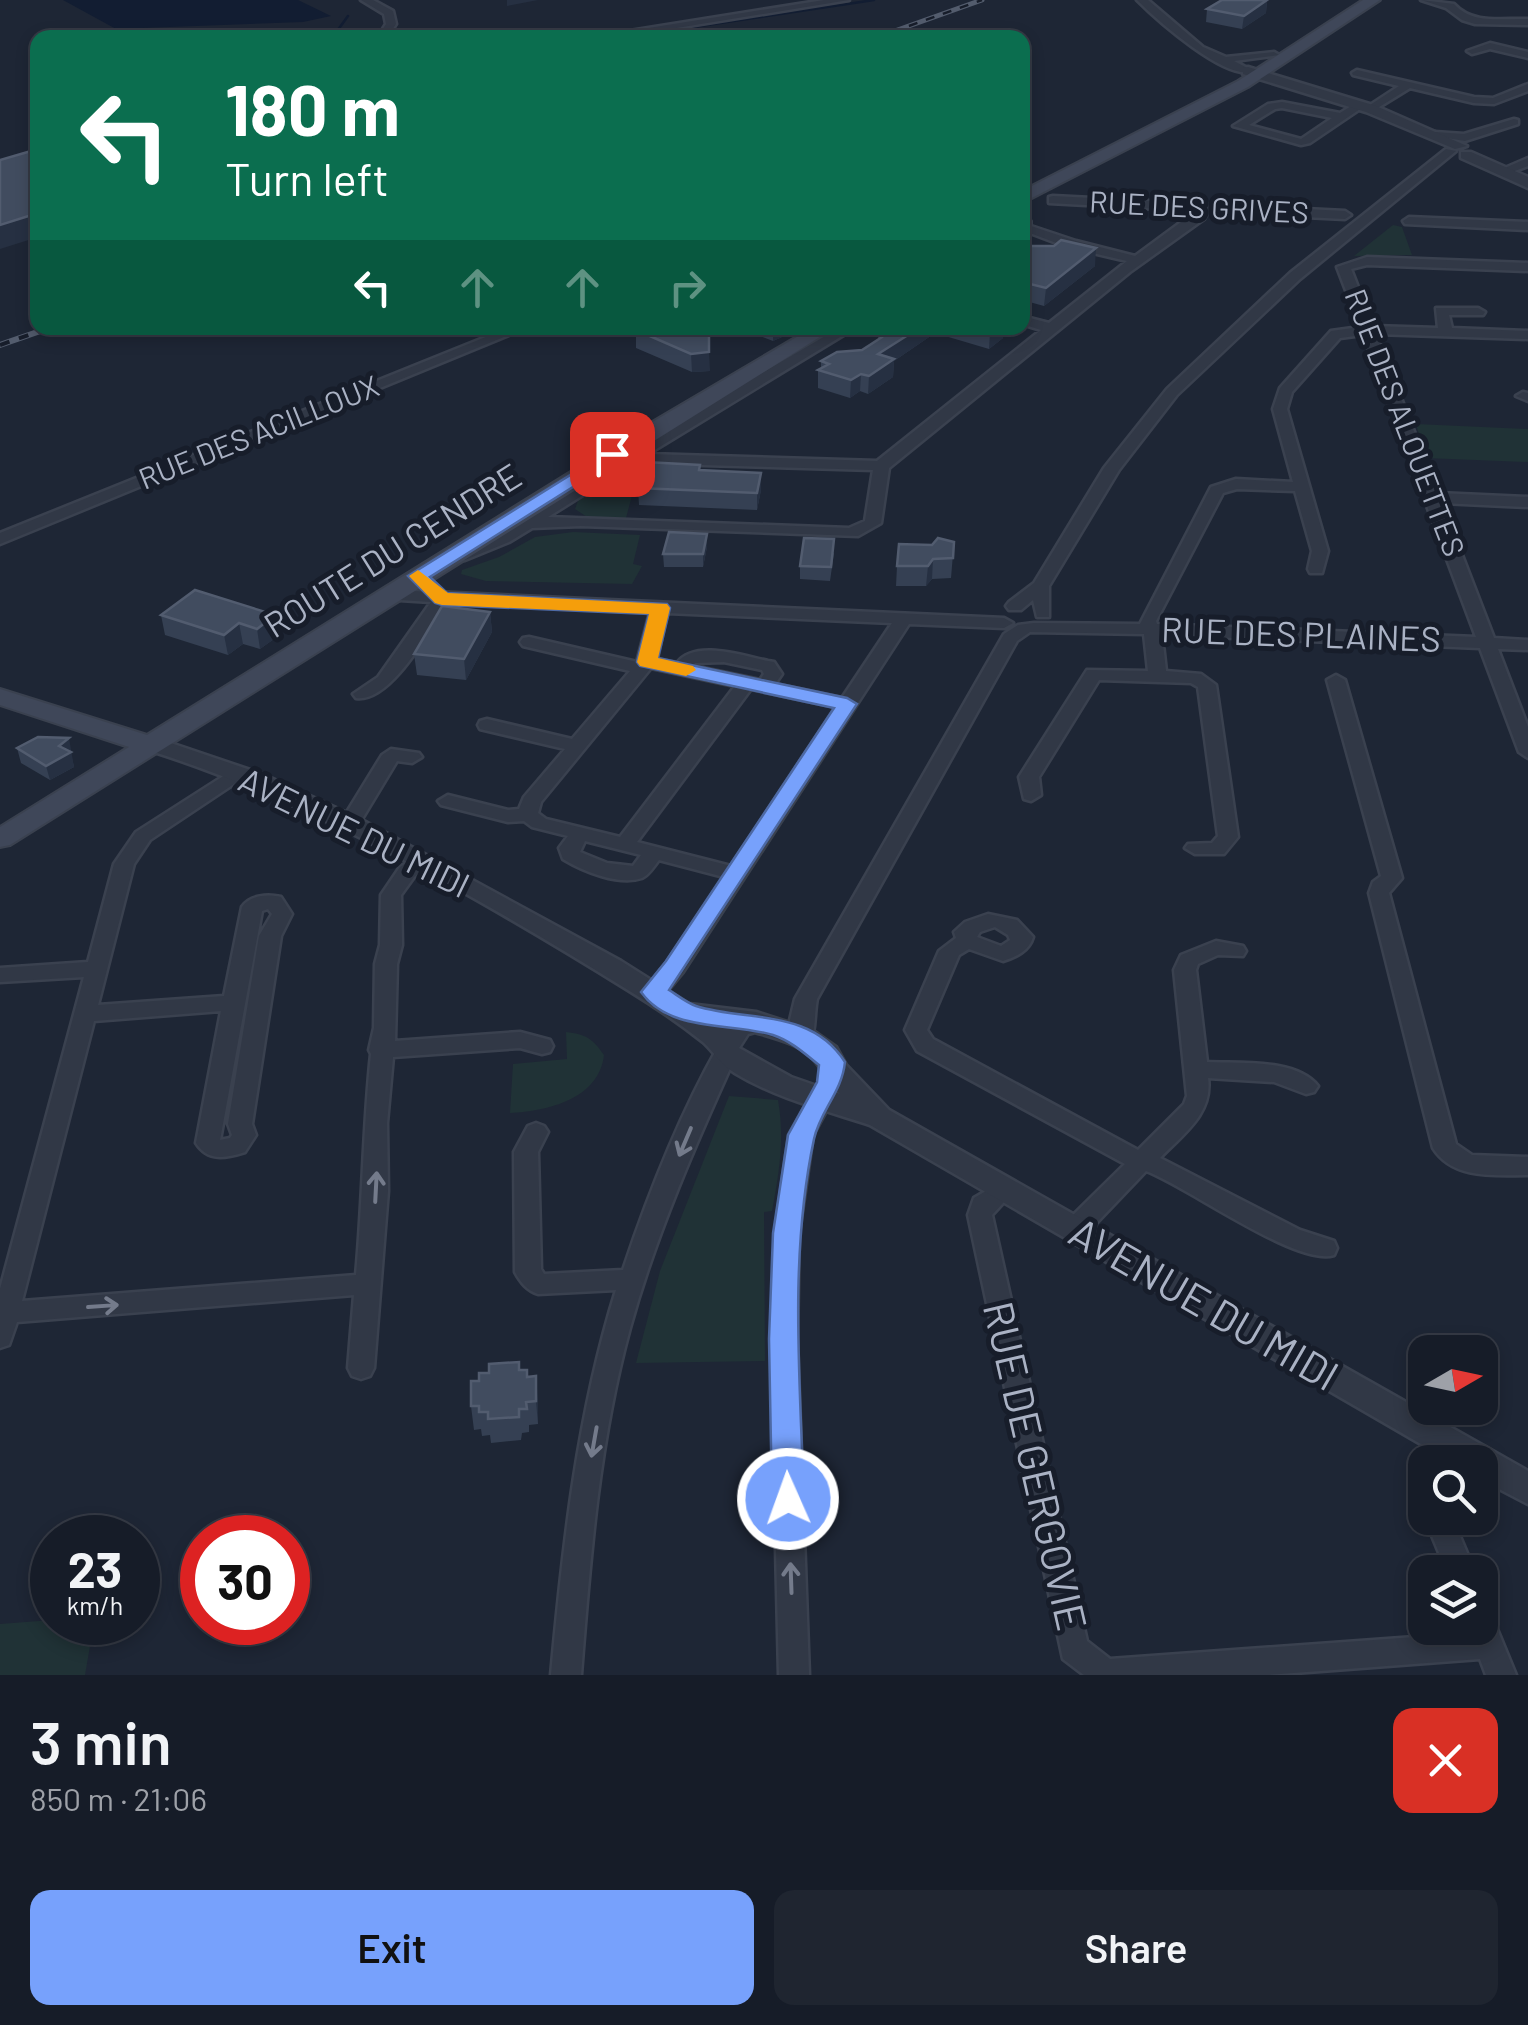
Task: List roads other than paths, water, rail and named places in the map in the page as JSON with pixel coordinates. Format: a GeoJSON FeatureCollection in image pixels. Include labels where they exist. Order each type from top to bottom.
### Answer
{"type":"FeatureCollection","features":[{"type":"Feature","properties":{"kind":"main road"},"geometry":{"type":"LineString","coordinates":[[1250,76],[1274,55],[1363,0]]}},
{"type":"Feature","properties":{"kind":"main road"},"geometry":{"type":"LineString","coordinates":[[1030,194],[1250,76],[1373,0]]}},
{"type":"Feature","properties":{"kind":"main road"},"geometry":{"type":"LineString","coordinates":[[1030,202],[1056,181]]}},
{"type":"Feature","properties":{"kind":"main road","name":"ROUTE DU CENDRE"},"geometry":{"type":"LineString","coordinates":[[0,839],[442,560],[813,335]]}},
{"type":"Feature","properties":{"kind":"main road","name":"AVENUE DU MIDI"},"geometry":{"type":"LineString","coordinates":[[0,696],[123,738],[154,744]]}},
{"type":"Feature","properties":{"kind":"street"},"geometry":{"type":"LineString","coordinates":[[644,30],[844,0]]}},
{"type":"Feature","properties":{"kind":"street"},"geometry":{"type":"LineString","coordinates":[[1142,0],[1209,54],[1250,76],[1365,107],[1435,135],[1459,152],[1528,184]]}},
{"type":"Feature","properties":{"kind":"street"},"geometry":{"type":"LineString","coordinates":[[1426,0],[1469,10]]}},
{"type":"Feature","properties":{"kind":"street"},"geometry":{"type":"LineString","coordinates":[[370,1],[389,13],[392,21],[387,30]]}},
{"type":"Feature","properties":{"kind":"street"},"geometry":{"type":"LineString","coordinates":[[1450,6],[1458,17],[1471,21],[1528,22]]}},
{"type":"Feature","properties":{"kind":"street"},"geometry":{"type":"LineString","coordinates":[[1472,51],[1490,46],[1528,55]]}},
{"type":"Feature","properties":{"kind":"street"},"geometry":{"type":"LineString","coordinates":[[1209,54],[1242,59],[1274,55]]}},
{"type":"Feature","properties":{"kind":"street"},"geometry":{"type":"LineString","coordinates":[[1357,73],[1483,101],[1528,87]]}},
{"type":"Feature","properties":{"kind":"street"},"geometry":{"type":"LineString","coordinates":[[1342,118],[1282,105],[1272,106],[1239,126],[1301,142],[1408,85]]}},
{"type":"Feature","properties":{"kind":"street"},"geometry":{"type":"LineString","coordinates":[[1435,135],[1465,138],[1521,122]]}},
{"type":"Feature","properties":{"kind":"street"},"geometry":{"type":"LineString","coordinates":[[778,1028],[806,998],[1112,468],[1172,392],[1295,276],[1459,152],[1521,122]]}},
{"type":"Feature","properties":{"kind":"street"},"geometry":{"type":"LineString","coordinates":[[1502,170],[1528,162]]}},
{"type":"Feature","properties":{"kind":"street","name":"RUE DES GRIVES"},"geometry":{"type":"LineString","coordinates":[[1053,200],[1346,215]]}},
{"type":"Feature","properties":{"kind":"street"},"geometry":{"type":"LineString","coordinates":[[632,458],[881,466],[1137,260],[1200,216],[1203,208]]}},
{"type":"Feature","properties":{"kind":"street"},"geometry":{"type":"LineString","coordinates":[[1409,220],[1528,226]]}},
{"type":"Feature","properties":{"kind":"street"},"geometry":{"type":"LineString","coordinates":[[1030,230],[1137,260]]}},
{"type":"Feature","properties":{"kind":"street","name":"RUE DES ALOUETTES"},"geometry":{"type":"LineString","coordinates":[[1528,267],[1367,261],[1348,264],[1345,271],[1371,330],[1528,752]]}},
{"type":"Feature","properties":{"kind":"street"},"geometry":{"type":"LineString","coordinates":[[1446,332],[1441,311],[1478,312]]}},
{"type":"Feature","properties":{"kind":"street"},"geometry":{"type":"LineString","coordinates":[[1030,322],[1051,328]]}},
{"type":"Feature","properties":{"kind":"street"},"geometry":{"type":"LineString","coordinates":[[1316,570],[1320,551],[1281,400],[1336,334],[1371,330],[1528,335]]}},
{"type":"Feature","properties":{"kind":"street","name":"RUE DES ACILLOUX"},"geometry":{"type":"LineString","coordinates":[[0,539],[502,335]]}},
{"type":"Feature","properties":{"kind":"street"},"geometry":{"type":"LineString","coordinates":[[442,560],[490,546],[836,335]]}},
{"type":"Feature","properties":{"kind":"street"},"geometry":{"type":"LineString","coordinates":[[662,438],[665,445],[688,457]]}},
{"type":"Feature","properties":{"kind":"street"},"geometry":{"type":"LineString","coordinates":[[528,523],[580,521],[852,533],[873,522],[881,466]]}},
{"type":"Feature","properties":{"kind":"street"},"geometry":{"type":"LineString","coordinates":[[1156,675],[1147,622],[1216,490],[1236,484],[1301,487]]}},
{"type":"Feature","properties":{"kind":"street"},"geometry":{"type":"LineString","coordinates":[[1434,498],[1528,502]]}},
{"type":"Feature","properties":{"kind":"street"},"geometry":{"type":"LineString","coordinates":[[560,503],[580,521]]}},
{"type":"Feature","properties":{"kind":"street"},"geometry":{"type":"LineString","coordinates":[[362,694],[384,681],[442,599],[418,576]]}},
{"type":"Feature","properties":{"kind":"street"},"geometry":{"type":"LineString","coordinates":[[1021,621],[1041,586]]}},
{"type":"Feature","properties":{"kind":"street","name":"RUE DES PLAINES"},"geometry":{"type":"LineString","coordinates":[[390,594],[1528,645]]}},
{"type":"Feature","properties":{"kind":"street"},"geometry":{"type":"LineString","coordinates":[[528,815],[531,801],[644,665],[660,608]]}},
{"type":"Feature","properties":{"kind":"street"},"geometry":{"type":"LineString","coordinates":[[654,992],[675,967],[903,619]]}},
{"type":"Feature","properties":{"kind":"street"},"geometry":{"type":"LineString","coordinates":[[529,642],[847,704]]}},
{"type":"Feature","properties":{"kind":"street"},"geometry":{"type":"LineString","coordinates":[[624,844],[755,685],[773,674],[768,666],[704,656],[690,658],[682,669]]}},
{"type":"Feature","properties":{"kind":"street"},"geometry":{"type":"LineString","coordinates":[[1031,795],[1029,777],[1093,674],[1195,678],[1207,685],[1228,836],[1217,850],[1194,848]]}},
{"type":"Feature","properties":{"kind":"street"},"geometry":{"type":"LineString","coordinates":[[1336,680],[1392,878],[1379,892],[1445,1148],[1466,1164],[1528,1166]]}},
{"type":"Feature","properties":{"kind":"street"},"geometry":{"type":"LineString","coordinates":[[487,725],[577,746]]}},
{"type":"Feature","properties":{"kind":"street","name":"AVENUE DU MIDI"},"geometry":{"type":"LineString","coordinates":[[154,744],[236,774],[422,862],[688,1013],[744,1067],[827,1085],[1003,1190],[1528,1489]]}},
{"type":"Feature","properties":{"kind":"street"},"geometry":{"type":"LineString","coordinates":[[349,825],[391,755],[412,757]]}},
{"type":"Feature","properties":{"kind":"street"},"geometry":{"type":"LineString","coordinates":[[236,774],[138,840],[124,864],[3,1326],[368,1284]]}},
{"type":"Feature","properties":{"kind":"street"},"geometry":{"type":"LineString","coordinates":[[448,801],[508,816],[528,815],[539,823],[734,873]]}},
{"type":"Feature","properties":{"kind":"street"},"geometry":{"type":"LineString","coordinates":[[581,833],[569,848],[570,855],[581,862],[627,874],[639,872],[654,852]]}},
{"type":"Feature","properties":{"kind":"street"},"geometry":{"type":"LineString","coordinates":[[361,1368],[376,1191],[380,1050],[391,945],[391,896],[402,878],[422,862]]}},
{"type":"Feature","properties":{"kind":"street"},"geometry":{"type":"LineString","coordinates":[[263,900],[274,902],[282,914],[270,936],[240,1124],[244,1135],[237,1146],[216,1150],[210,1147],[209,1137],[236,1003],[252,906],[263,900]]}},
{"type":"Feature","properties":{"kind":"street"},"geometry":{"type":"LineString","coordinates":[[968,941],[950,952],[916,1030],[925,1045],[1121,1153],[1144,1161],[1291,1237],[1325,1248]]}},
{"type":"Feature","properties":{"kind":"street"},"geometry":{"type":"LineString","coordinates":[[1075,1230],[1193,1109],[1199,1096],[1186,970],[1189,960],[1216,948],[1234,951]]}},
{"type":"Feature","properties":{"kind":"street"},"geometry":{"type":"LineString","coordinates":[[0,975],[95,969]]}},
{"type":"Feature","properties":{"kind":"street"},"geometry":{"type":"LineString","coordinates":[[83,1014],[236,1003]]}},
{"type":"Feature","properties":{"kind":"street","name":"AVENUE DU MIDI"},"geometry":{"type":"LineString","coordinates":[[688,1013],[778,1028]]}},
{"type":"Feature","properties":{"kind":"street"},"geometry":{"type":"LineString","coordinates":[[566,1675],[588,1470],[607,1370],[634,1279],[686,1137],[725,1049],[738,1028],[778,1028],[826,1054],[827,1085],[801,1135],[787,1249],[784,1339],[794,1675]]}},
{"type":"Feature","properties":{"kind":"street"},"geometry":{"type":"LineString","coordinates":[[380,1050],[520,1040],[542,1046]]}},
{"type":"Feature","properties":{"kind":"street"},"geometry":{"type":"LineString","coordinates":[[1195,1069],[1277,1074],[1306,1086]]}},
{"type":"Feature","properties":{"kind":"street"},"geometry":{"type":"LineString","coordinates":[[536,1132],[526,1152],[528,1272],[538,1284],[634,1279]]}},
{"type":"Feature","properties":{"kind":"street","name":"RUE DE GERGOVIE"},"geometry":{"type":"LineString","coordinates":[[1003,1190],[983,1205],[980,1215],[1074,1648],[1105,1673],[1168,1673]]}},
{"type":"Feature","properties":{"kind":"street"},"geometry":{"type":"LineString","coordinates":[[1168,1673],[1408,1643]]}},
{"type":"Feature","properties":{"kind":"street"},"geometry":{"type":"LineString","coordinates":[[1490,1645],[1501,1675]]}},
{"type":"Feature","properties":{"kind":"water"},"geometry":{"type":"Polygon","coordinates":[[[63,0],[298,0],[331,16],[303,22],[116,29],[63,0]]]}},
{"type":"Feature","properties":{"kind":"waterway"},"geometry":{"type":"LineString","coordinates":[[673,30],[874,0]]}},
{"type":"Feature","properties":{"kind":"waterway"},"geometry":{"type":"LineString","coordinates":[[338,30],[348,16]]}},
{"type":"Feature","properties":{"kind":"railway"},"geometry":{"type":"LineString","coordinates":[[898,30],[982,0]]}},
{"type":"Feature","properties":{"kind":"railway"},"geometry":{"type":"LineString","coordinates":[[0,345],[30,335]]}}]}
